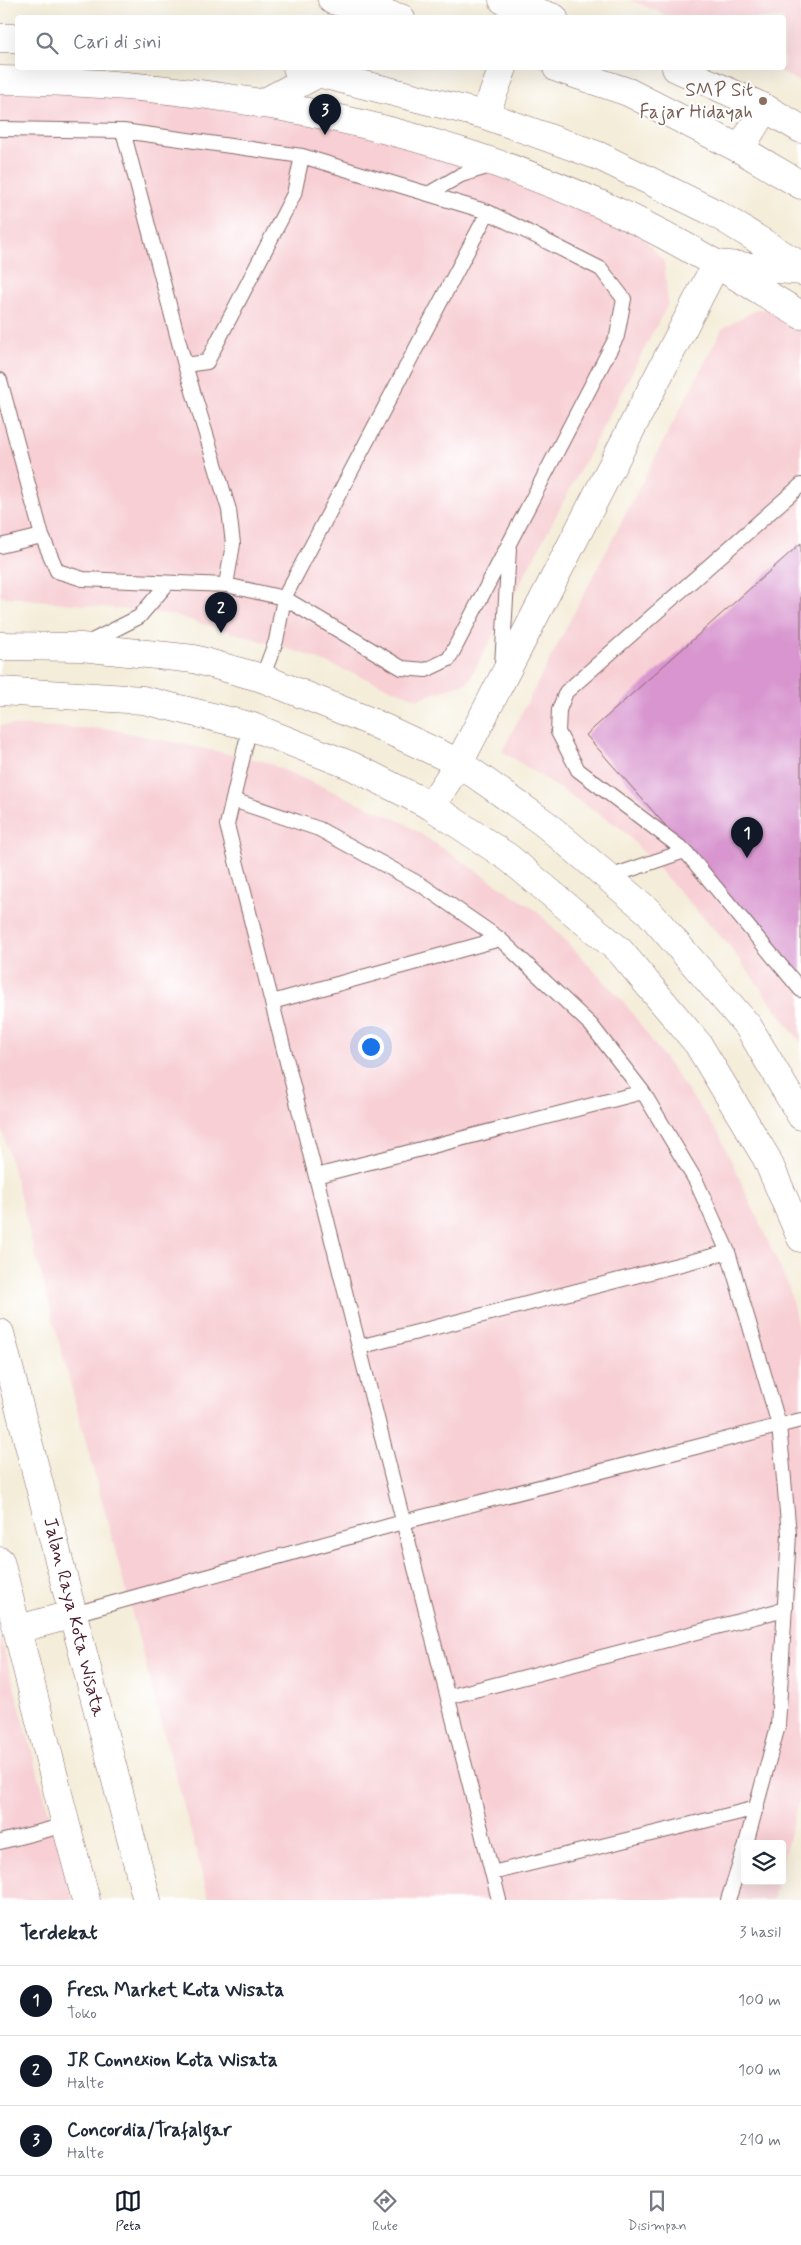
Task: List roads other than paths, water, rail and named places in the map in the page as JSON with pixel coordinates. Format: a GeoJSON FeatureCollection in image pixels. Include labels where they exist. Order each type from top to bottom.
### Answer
{"type":"FeatureCollection","features":[{"type":"Feature","properties":{"kind":"street"},"geometry":{"type":"LineString","coordinates":[[332,0],[390,15]]}},
{"type":"Feature","properties":{"kind":"street"},"geometry":{"type":"LineString","coordinates":[[503,0],[543,9]]}},
{"type":"Feature","properties":{"kind":"street"},"geometry":{"type":"LineString","coordinates":[[0,38],[15,38]]}},
{"type":"Feature","properties":{"kind":"street"},"geometry":{"type":"LineString","coordinates":[[261,104],[309,70],[485,114],[599,156],[715,213],[801,266]]}},
{"type":"Feature","properties":{"kind":"street"},"geometry":{"type":"LineString","coordinates":[[485,114],[502,70]]}},
{"type":"Feature","properties":{"kind":"street"},"geometry":{"type":"LineString","coordinates":[[563,70],[628,92],[740,149],[801,185]]}},
{"type":"Feature","properties":{"kind":"street"},"geometry":{"type":"LineString","coordinates":[[680,70],[764,108],[801,129]]}},
{"type":"Feature","properties":{"kind":"street"},"geometry":{"type":"LineString","coordinates":[[0,80],[71,80],[201,92],[385,129],[498,163],[601,204],[716,264],[801,315]]}},
{"type":"Feature","properties":{"kind":"street"},"geometry":{"type":"LineString","coordinates":[[740,149],[764,108]]}},
{"type":"Feature","properties":{"kind":"street"},"geometry":{"type":"LineString","coordinates":[[716,264],[801,271]]}},
{"type":"Feature","properties":{"kind":"street"},"geometry":{"type":"LineString","coordinates":[[431,806],[459,763],[716,264]]}},
{"type":"Feature","properties":{"kind":"street"},"geometry":{"type":"LineString","coordinates":[[0,646],[81,647],[194,659],[262,678],[369,721],[459,763],[544,824],[649,912],[748,1026],[801,1116]]}},
{"type":"Feature","properties":{"kind":"street"},"geometry":{"type":"LineString","coordinates":[[0,691],[143,700],[250,726],[352,766],[431,806],[509,858],[620,951],[698,1044],[767,1160],[801,1238]]}},
{"type":"Feature","properties":{"kind":"street","name":"Jalan Raya Kota Wisata"},"geometry":{"type":"LineString","coordinates":[[0,1333],[147,1900]]}},
{"type":"Feature","properties":{"kind":"street"},"geometry":{"type":"LineString","coordinates":[[2,1573],[18,1629],[86,1900]]}},
{"type":"Feature","properties":{"kind":"street"},"geometry":{"type":"LineString","coordinates":[[18,1629],[74,1614]]}},
{"type":"Feature","properties":{"kind":"lane"},"geometry":{"type":"LineString","coordinates":[[0,129],[123,131],[302,156],[488,212],[601,269],[624,299],[617,336],[449,659],[426,670],[402,668],[284,598],[226,585],[83,578],[57,571],[42,536],[0,380]]}},
{"type":"Feature","properties":{"kind":"lane"},"geometry":{"type":"LineString","coordinates":[[123,131],[185,365],[229,510],[234,544],[226,585]]}},
{"type":"Feature","properties":{"kind":"lane"},"geometry":{"type":"LineString","coordinates":[[185,365],[207,362],[294,194],[302,156]]}},
{"type":"Feature","properties":{"kind":"lane"},"geometry":{"type":"LineString","coordinates":[[428,194],[461,175],[498,163]]}},
{"type":"Feature","properties":{"kind":"lane"},"geometry":{"type":"LineString","coordinates":[[262,678],[276,641],[284,598],[488,212]]}},
{"type":"Feature","properties":{"kind":"lane"},"geometry":{"type":"LineString","coordinates":[[801,485],[566,692],[559,710],[558,732],[578,770],[684,851],[801,990]]}},
{"type":"Feature","properties":{"kind":"lane"},"geometry":{"type":"LineString","coordinates":[[0,546],[42,536]]}},
{"type":"Feature","properties":{"kind":"lane"},"geometry":{"type":"LineString","coordinates":[[501,683],[509,543]]}},
{"type":"Feature","properties":{"kind":"lane"},"geometry":{"type":"LineString","coordinates":[[81,647],[139,617],[168,583]]}},
{"type":"Feature","properties":{"kind":"lane"},"geometry":{"type":"LineString","coordinates":[[250,726],[227,825],[499,1900]]}},
{"type":"Feature","properties":{"kind":"lane"},"geometry":{"type":"LineString","coordinates":[[233,800],[319,830],[423,886],[500,939],[591,1025],[643,1092],[696,1181],[728,1252],[779,1425],[789,1534],[778,1726],[747,1840]]}},
{"type":"Feature","properties":{"kind":"lane"},"geometry":{"type":"LineString","coordinates":[[609,877],[684,851]]}},
{"type":"Feature","properties":{"kind":"lane"},"geometry":{"type":"LineString","coordinates":[[272,1002],[500,939]]}},
{"type":"Feature","properties":{"kind":"lane"},"geometry":{"type":"LineString","coordinates":[[316,1176],[643,1092]]}},
{"type":"Feature","properties":{"kind":"lane"},"geometry":{"type":"LineString","coordinates":[[359,1347],[728,1252]]}},
{"type":"Feature","properties":{"kind":"lane"},"geometry":{"type":"LineString","coordinates":[[74,1614],[403,1522],[801,1420]]}},
{"type":"Feature","properties":{"kind":"lane"},"geometry":{"type":"LineString","coordinates":[[448,1697],[785,1609]]}},
{"type":"Feature","properties":{"kind":"lane"},"geometry":{"type":"LineString","coordinates":[[492,1873],[757,1808]]}},
{"type":"Feature","properties":{"kind":"lane"},"geometry":{"type":"LineString","coordinates":[[0,1842],[66,1825]]}},
{"type":"Feature","properties":{"kind":"lane"},"geometry":{"type":"LineString","coordinates":[[728,1900],[741,1860]]}},
{"type":"Feature","properties":{"kind":"place","name":"SMP Sit Fajar Hidayah"},"geometry":{"type":"Point","coordinates":[763,101]}},
{"type":"Feature","properties":{"kind":"place","name":"Concordia/Trafalgar"},"geometry":{"type":"Point","coordinates":[325,135]}},
{"type":"Feature","properties":{"kind":"place","name":"JR Connexion Kota Wisata"},"geometry":{"type":"Point","coordinates":[221,633]}},
{"type":"Feature","properties":{"kind":"place","name":"Fresh Market Kota Wisata"},"geometry":{"type":"Point","coordinates":[747,858]}}]}
